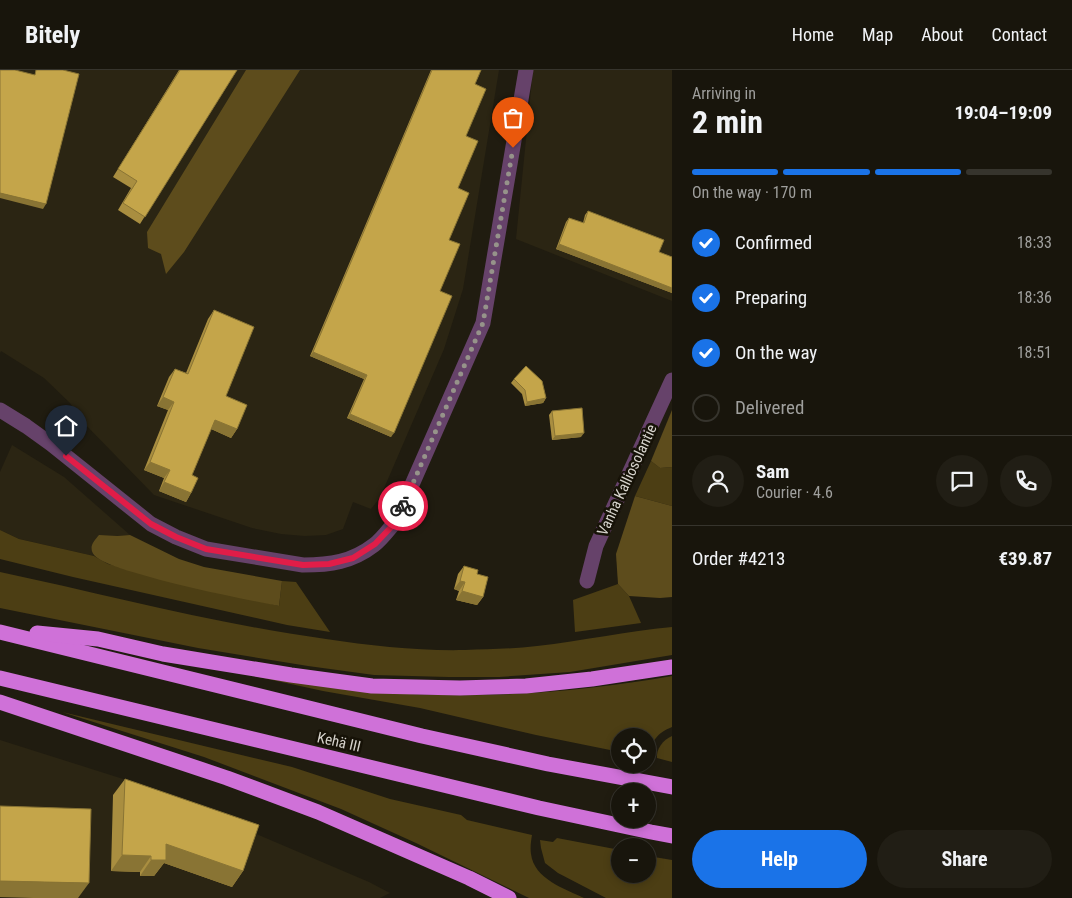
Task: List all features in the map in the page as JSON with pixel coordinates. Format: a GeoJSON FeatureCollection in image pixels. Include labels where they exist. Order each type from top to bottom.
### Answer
{"type":"FeatureCollection","features":[{"type":"Feature","properties":{"kind":"highway"},"geometry":{"type":"LineString","coordinates":[[0,631],[98,639],[163,654],[372,686],[460,688],[526,686],[592,679],[672,667]]}},
{"type":"Feature","properties":{"kind":"highway","name":"Kehä III"},"geometry":{"type":"LineString","coordinates":[[0,631],[422,736],[548,764],[672,787]]}},
{"type":"Feature","properties":{"kind":"highway","name":"Kehä III"},"geometry":{"type":"LineString","coordinates":[[0,678],[539,808],[672,836]]}},
{"type":"Feature","properties":{"kind":"highway"},"geometry":{"type":"LineString","coordinates":[[0,702],[228,778],[318,812],[469,878],[509,898]]}},
{"type":"Feature","properties":{"kind":"street"},"geometry":{"type":"LineString","coordinates":[[0,410],[51,444],[151,524],[206,549],[303,565],[317,565],[353,558],[375,544],[396,522],[483,323],[526,70]]}},
{"type":"Feature","properties":{"kind":"street","name":"Vanha Kalliosolantie"},"geometry":{"type":"LineString","coordinates":[[588,581],[596,546],[672,380]]}},
{"type":"Feature","properties":{"kind":"shaded area"},"geometry":{"type":"Polygon","coordinates":[[[0,70],[499,70],[463,289],[444,349],[385,486],[371,509],[353,502],[343,529],[326,535],[305,536],[281,534],[252,528],[154,495],[81,420],[70,403],[44,378],[1,351],[0,353],[0,70]]]}},
{"type":"Feature","properties":{"kind":"shaded area"},"geometry":{"type":"Polygon","coordinates":[[[246,70],[300,70],[184,252],[166,274],[161,254],[148,248],[147,232],[246,70]]]}},
{"type":"Feature","properties":{"kind":"shaded area"},"geometry":{"type":"Polygon","coordinates":[[[533,70],[672,70],[672,301],[516,239],[533,70]]]}},
{"type":"Feature","properties":{"kind":"shaded area"},"geometry":{"type":"Polygon","coordinates":[[[672,410],[672,467],[660,468],[651,461],[672,410]]]}},
{"type":"Feature","properties":{"kind":"shaded area"},"geometry":{"type":"Polygon","coordinates":[[[12,445],[64,477],[130,535],[117,536],[91,548],[94,556],[19,539],[0,530],[0,472],[12,445]]]}},
{"type":"Feature","properties":{"kind":"shaded area"},"geometry":{"type":"Polygon","coordinates":[[[651,461],[660,468],[672,467],[672,506],[635,496],[651,461]]]}},
{"type":"Feature","properties":{"kind":"shaded area"},"geometry":{"type":"Polygon","coordinates":[[[635,496],[672,506],[672,597],[629,596],[618,584],[616,554],[635,496]]]}},
{"type":"Feature","properties":{"kind":"shaded area"},"geometry":{"type":"Polygon","coordinates":[[[0,530],[19,539],[94,556],[108,564],[279,606],[282,581],[296,582],[330,632],[287,625],[0,559],[0,530]]]}},
{"type":"Feature","properties":{"kind":"shaded area"},"geometry":{"type":"Polygon","coordinates":[[[99,535],[130,535],[179,559],[204,567],[282,581],[279,606],[185,586],[110,564],[97,558],[92,552],[92,544],[99,535]]]}},
{"type":"Feature","properties":{"kind":"shaded area"},"geometry":{"type":"Polygon","coordinates":[[[0,572],[285,633],[396,648],[465,650],[519,648],[672,627],[672,655],[570,672],[499,677],[374,675],[198,648],[0,608],[0,572]]]}},
{"type":"Feature","properties":{"kind":"shaded area"},"geometry":{"type":"Polygon","coordinates":[[[618,584],[629,596],[641,623],[575,632],[573,600],[618,584]]]}},
{"type":"Feature","properties":{"kind":"shaded area"},"geometry":{"type":"Polygon","coordinates":[[[254,676],[378,692],[489,695],[562,691],[672,676],[672,727],[656,738],[656,728],[611,728],[611,750],[420,708],[323,691],[254,676]]]}},
{"type":"Feature","properties":{"kind":"shaded area"},"geometry":{"type":"Polygon","coordinates":[[[62,712],[292,767],[390,799],[461,815],[467,820],[532,835],[531,854],[533,863],[538,870],[551,882],[584,898],[529,898],[341,809],[204,757],[62,712]]]}},
{"type":"Feature","properties":{"kind":"shaded area"},"geometry":{"type":"Polygon","coordinates":[[[672,736],[672,762],[657,758],[661,745],[672,736]]]}},
{"type":"Feature","properties":{"kind":"shaded area"},"geometry":{"type":"Polygon","coordinates":[[[0,740],[139,784],[369,882],[390,893],[380,898],[0,898],[0,740]]]}},
{"type":"Feature","properties":{"kind":"shaded area"},"geometry":{"type":"Polygon","coordinates":[[[557,838],[611,848],[611,883],[656,883],[656,857],[672,860],[672,898],[606,898],[558,873],[545,863],[540,840],[553,842],[557,838]]]}},
{"type":"Feature","properties":{"kind":"building"},"geometry":{"type":"Polygon","coordinates":[[[0,70],[15,70],[35,75],[36,70],[63,70],[79,74],[46,204],[0,193],[0,70]]]}},
{"type":"Feature","properties":{"kind":"building"},"geometry":{"type":"Polygon","coordinates":[[[180,70],[237,70],[145,217],[123,203],[137,181],[118,169],[180,70]]]}},
{"type":"Feature","properties":{"kind":"building"},"geometry":{"type":"Polygon","coordinates":[[[432,70],[481,70],[475,84],[486,89],[466,136],[478,141],[458,188],[469,193],[449,240],[460,244],[440,291],[452,296],[394,433],[350,414],[367,375],[313,352],[432,70]]]}},
{"type":"Feature","properties":{"kind":"building"},"geometry":{"type":"Polygon","coordinates":[[[588,211],[664,240],[659,252],[672,257],[672,288],[559,244],[569,218],[584,223],[588,211]]]}},
{"type":"Feature","properties":{"kind":"building"},"geometry":{"type":"Polygon","coordinates":[[[214,310],[254,327],[226,396],[247,405],[237,429],[215,420],[192,475],[198,478],[191,493],[164,482],[170,470],[150,462],[174,402],[163,397],[175,369],[188,374],[214,310]]]}},
{"type":"Feature","properties":{"kind":"building"},"geometry":{"type":"Polygon","coordinates":[[[526,366],[542,381],[546,398],[527,402],[525,390],[514,379],[526,366]]]}},
{"type":"Feature","properties":{"kind":"building"},"geometry":{"type":"Polygon","coordinates":[[[582,408],[584,433],[555,436],[552,411],[582,408]]]}},
{"type":"Feature","properties":{"kind":"building"},"geometry":{"type":"Polygon","coordinates":[[[464,566],[478,570],[477,574],[488,577],[483,597],[462,591],[465,582],[460,581],[464,566]]]}},
{"type":"Feature","properties":{"kind":"building"},"geometry":{"type":"Polygon","coordinates":[[[125,779],[259,825],[243,871],[166,844],[166,860],[151,860],[151,856],[122,855],[125,779]]]}},
{"type":"Feature","properties":{"kind":"building"},"geometry":{"type":"Polygon","coordinates":[[[0,806],[91,809],[89,883],[0,881],[0,806]]]}},
{"type":"Feature","properties":{"kind":"way so far"},"geometry":{"type":"LineString","coordinates":[[403,506],[483,323],[513,148]]}},
{"type":"Feature","properties":{"kind":"route"},"geometry":{"type":"LineString","coordinates":[[66,456],[151,524],[176,537],[206,549],[303,565],[329,564],[353,558],[375,544],[396,522],[403,506]]}}]}
